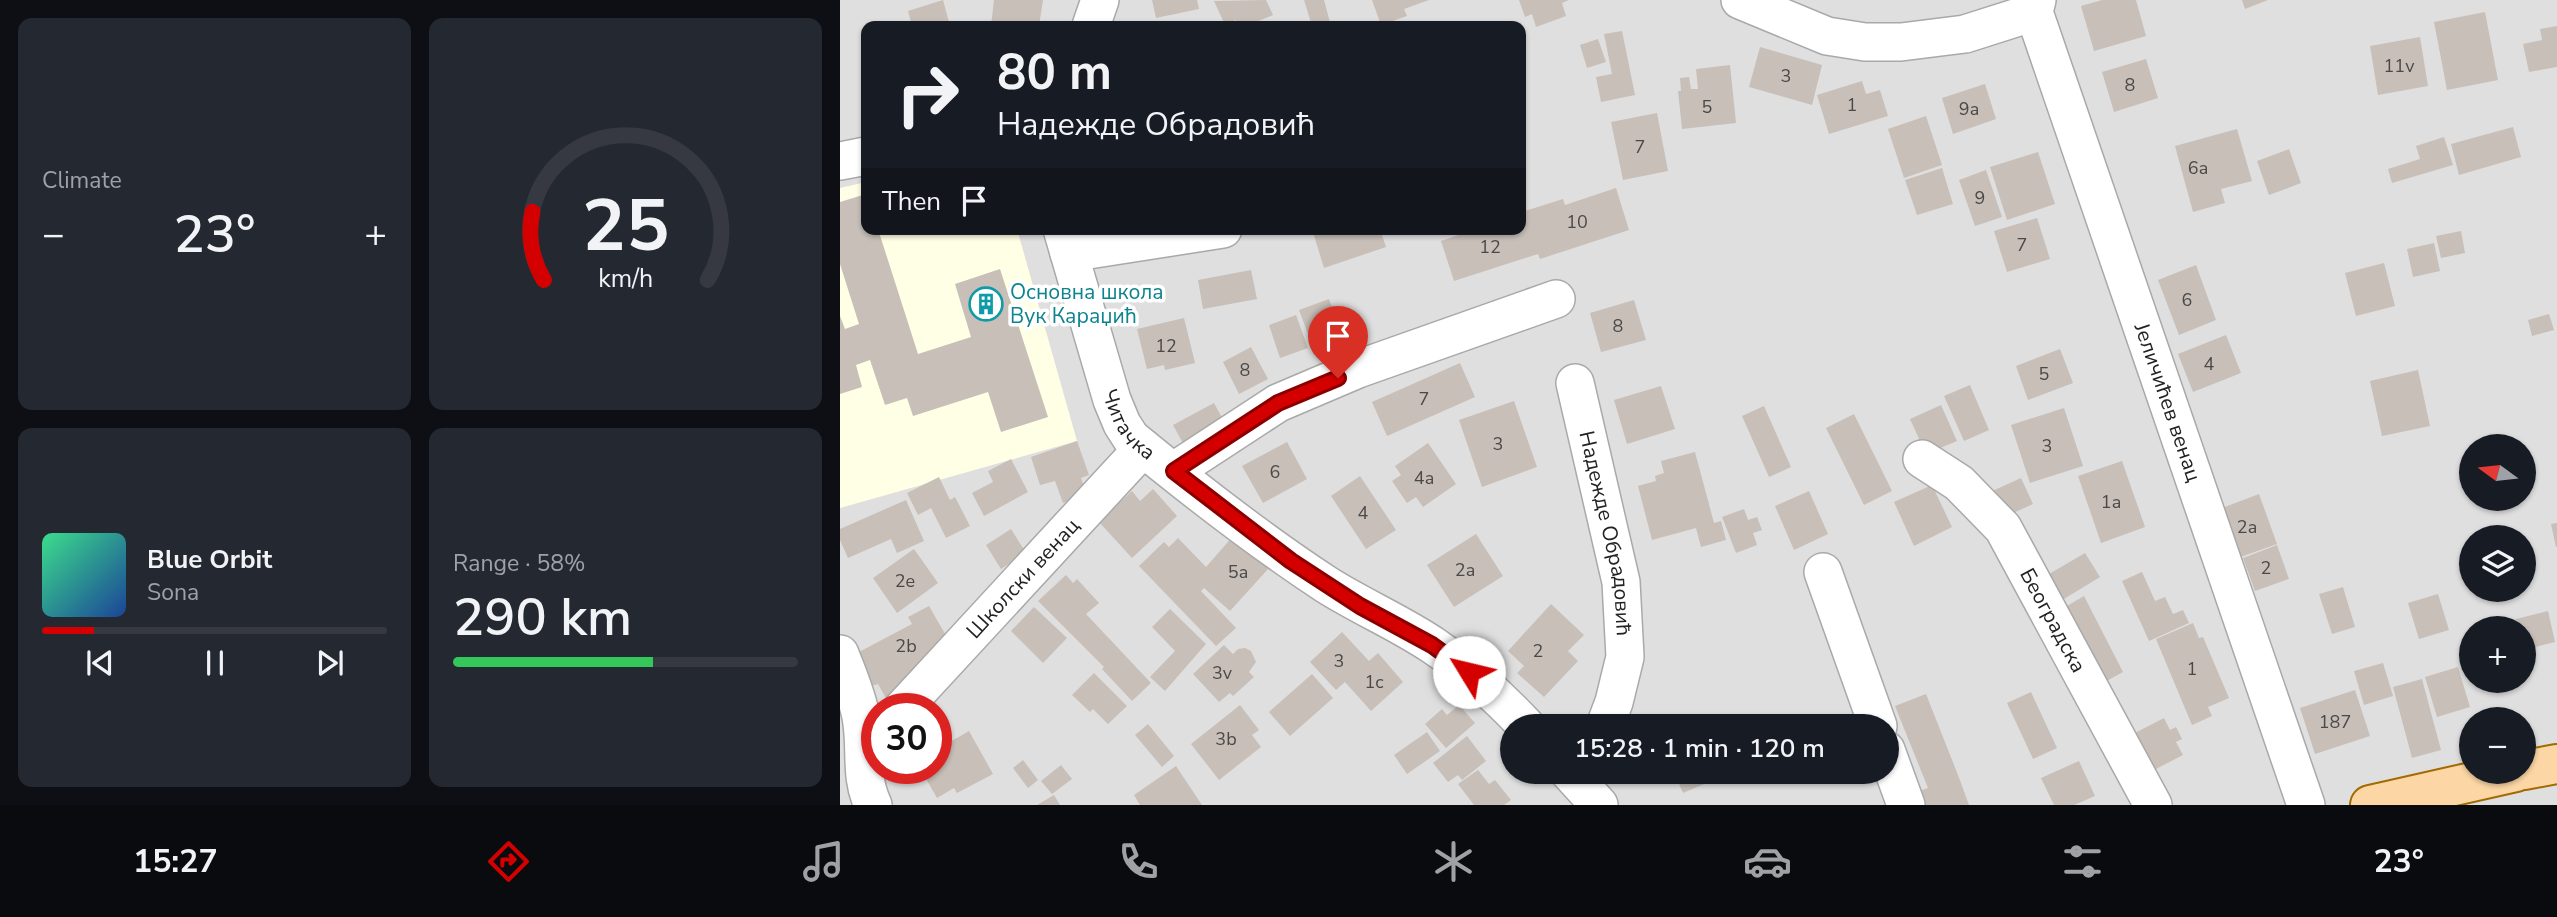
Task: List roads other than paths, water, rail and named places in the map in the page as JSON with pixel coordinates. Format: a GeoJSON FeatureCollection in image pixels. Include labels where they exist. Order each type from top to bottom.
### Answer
{"type":"FeatureCollection","features":[{"type":"Feature","properties":{"kind":"main road"},"geometry":{"type":"LineString","coordinates":[[2536,768],[2557,764]]}},
{"type":"Feature","properties":{"kind":"main road"},"geometry":{"type":"LineString","coordinates":[[2370,805],[2463,784]]}},
{"type":"Feature","properties":{"kind":"street"},"geometry":{"type":"LineString","coordinates":[[1093,21],[1100,0]]}},
{"type":"Feature","properties":{"kind":"street"},"geometry":{"type":"LineString","coordinates":[[1740,0],[1827,36],[1901,42],[1965,34],[2036,6]]}},
{"type":"Feature","properties":{"kind":"street","name":"Јеличићев венац"},"geometry":{"type":"LineString","coordinates":[[2036,6],[2306,805]]}},
{"type":"Feature","properties":{"kind":"street"},"geometry":{"type":"LineString","coordinates":[[840,161],[861,157]]}},
{"type":"Feature","properties":{"kind":"street"},"geometry":{"type":"LineString","coordinates":[[1065,241],[1144,235]]}},
{"type":"Feature","properties":{"kind":"street","name":"Читачка"},"geometry":{"type":"LineString","coordinates":[[1065,241],[1111,400],[1131,438],[1291,561],[1360,606],[1432,645],[1460,665],[1514,714]]}},
{"type":"Feature","properties":{"kind":"street"},"geometry":{"type":"LineString","coordinates":[[1174,471],[1278,403],[1358,369],[1556,299]]}},
{"type":"Feature","properties":{"kind":"street","name":"Надежде Обрадовић"},"geometry":{"type":"LineString","coordinates":[[1575,383],[1621,582],[1625,657],[1610,714]]}},
{"type":"Feature","properties":{"kind":"street","name":"Школски венац"},"geometry":{"type":"LineString","coordinates":[[917,693],[1143,447]]}},
{"type":"Feature","properties":{"kind":"street","name":"Београдска"},"geometry":{"type":"LineString","coordinates":[[1922,459],[1959,483],[2003,528],[2153,805]]}},
{"type":"Feature","properties":{"kind":"street"},"geometry":{"type":"LineString","coordinates":[[1823,572],[1874,714]]}},
{"type":"Feature","properties":{"kind":"street"},"geometry":{"type":"LineString","coordinates":[[840,654],[862,719],[860,760],[873,805]]}},
{"type":"Feature","properties":{"kind":"street"},"geometry":{"type":"LineString","coordinates":[[1580,784],[1599,805]]}},
{"type":"Feature","properties":{"kind":"street"},"geometry":{"type":"LineString","coordinates":[[1898,784],[1906,805]]}},
{"type":"Feature","properties":{"kind":"place","name":"Основна школа Вук Караџић"},"geometry":{"type":"Point","coordinates":[986,304]}}]}
